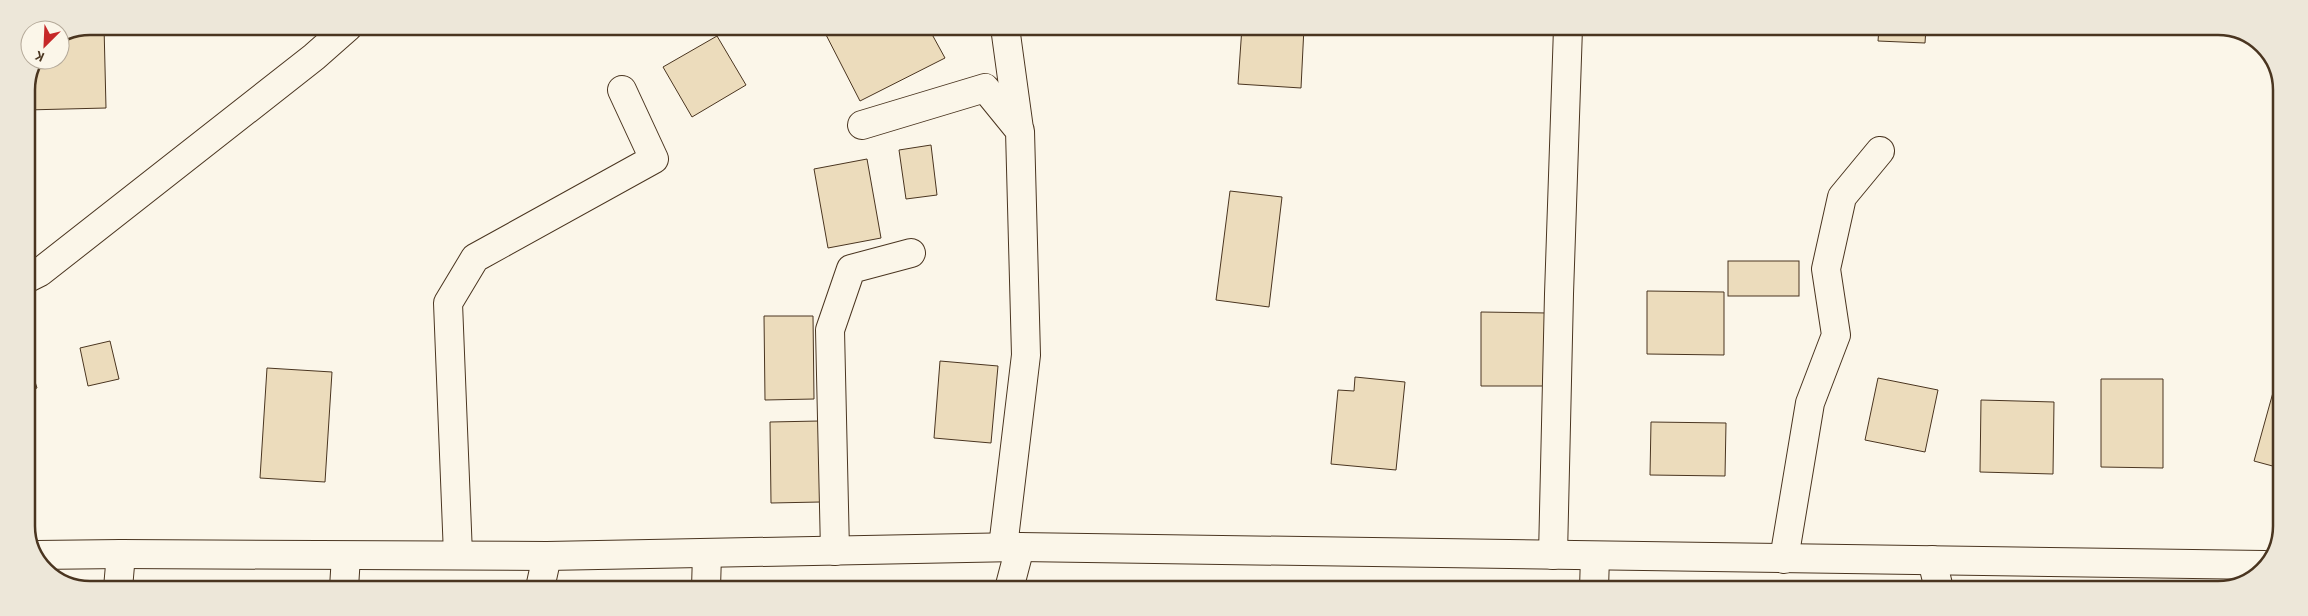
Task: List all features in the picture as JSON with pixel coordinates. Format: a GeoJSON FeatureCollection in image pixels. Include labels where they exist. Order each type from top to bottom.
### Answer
{"type":"FeatureCollection","features":[{"type":"Feature","properties":{"kind":"street"},"geometry":{"type":"LineString","coordinates":[[35,271],[314,57],[338,35]]}},
{"type":"Feature","properties":{"kind":"street"},"geometry":{"type":"LineString","coordinates":[[1006,35],[1020,131],[1026,355],[1010,581]]}},
{"type":"Feature","properties":{"kind":"street"},"geometry":{"type":"LineString","coordinates":[[1553,555],[1568,35]]}},
{"type":"Feature","properties":{"kind":"street"},"geometry":{"type":"LineString","coordinates":[[862,126],[985,88],[1020,131]]}},
{"type":"Feature","properties":{"kind":"street"},"geometry":{"type":"LineString","coordinates":[[458,555],[448,303],[476,258],[654,159],[622,90]]}},
{"type":"Feature","properties":{"kind":"street"},"geometry":{"type":"LineString","coordinates":[[1784,558],[1810,403],[1836,335],[1826,269],[1842,197],[1880,152]]}},
{"type":"Feature","properties":{"kind":"street"},"geometry":{"type":"LineString","coordinates":[[835,551],[830,330],[851,269],[911,253]]}},
{"type":"Feature","properties":{"kind":"street"},"geometry":{"type":"LineString","coordinates":[[43,555],[547,556],[1012,547],[2256,566]]}},
{"type":"Feature","properties":{"kind":"street"},"geometry":{"type":"LineString","coordinates":[[119,581],[121,554]]}},
{"type":"Feature","properties":{"kind":"street"},"geometry":{"type":"LineString","coordinates":[[706,581],[707,554]]}},
{"type":"Feature","properties":{"kind":"street"},"geometry":{"type":"LineString","coordinates":[[344,581],[346,556]]}},
{"type":"Feature","properties":{"kind":"street"},"geometry":{"type":"LineString","coordinates":[[542,581],[547,556]]}},
{"type":"Feature","properties":{"kind":"street"},"geometry":{"type":"LineString","coordinates":[[1594,581],[1595,556]]}},
{"type":"Feature","properties":{"kind":"street"},"geometry":{"type":"LineString","coordinates":[[1932,560],[1937,581]]}},
{"type":"Feature","properties":{"kind":"building"},"geometry":{"type":"Polygon","coordinates":[[[104,35],[106,108],[35,110],[36,79],[39,70],[70,70],[70,39],[79,36],[104,35]]]}},
{"type":"Feature","properties":{"kind":"building"},"geometry":{"type":"Polygon","coordinates":[[[826,35],[932,35],[945,58],[860,101],[826,35]]]}},
{"type":"Feature","properties":{"kind":"building"},"geometry":{"type":"Polygon","coordinates":[[[1241,35],[1304,35],[1301,88],[1238,84],[1241,35]]]}},
{"type":"Feature","properties":{"kind":"building"},"geometry":{"type":"Polygon","coordinates":[[[1878,35],[1926,35],[1925,43],[1878,41],[1878,35]]]}},
{"type":"Feature","properties":{"kind":"building"},"geometry":{"type":"Polygon","coordinates":[[[717,36],[746,85],[692,117],[663,67],[717,36]]]}},
{"type":"Feature","properties":{"kind":"building"},"geometry":{"type":"Polygon","coordinates":[[[931,145],[937,195],[906,199],[899,150],[931,145]]]}},
{"type":"Feature","properties":{"kind":"building"},"geometry":{"type":"Polygon","coordinates":[[[867,159],[881,238],[828,248],[814,169],[867,159]]]}},
{"type":"Feature","properties":{"kind":"building"},"geometry":{"type":"Polygon","coordinates":[[[1230,191],[1282,197],[1269,307],[1216,300],[1230,191]]]}},
{"type":"Feature","properties":{"kind":"building"},"geometry":{"type":"Polygon","coordinates":[[[1728,261],[1799,261],[1799,296],[1728,296],[1728,261]]]}},
{"type":"Feature","properties":{"kind":"building"},"geometry":{"type":"Polygon","coordinates":[[[1647,291],[1724,292],[1724,355],[1647,354],[1647,291]]]}},
{"type":"Feature","properties":{"kind":"building"},"geometry":{"type":"Polygon","coordinates":[[[1481,312],[1548,313],[1547,386],[1481,386],[1481,312]]]}},
{"type":"Feature","properties":{"kind":"building"},"geometry":{"type":"Polygon","coordinates":[[[764,316],[813,316],[814,399],[765,400],[764,316]]]}},
{"type":"Feature","properties":{"kind":"building"},"geometry":{"type":"Polygon","coordinates":[[[110,341],[119,379],[88,386],[80,348],[110,341]]]}},
{"type":"Feature","properties":{"kind":"building"},"geometry":{"type":"Polygon","coordinates":[[[940,361],[998,366],[991,443],[934,438],[940,361]]]}},
{"type":"Feature","properties":{"kind":"building"},"geometry":{"type":"Polygon","coordinates":[[[267,368],[332,372],[325,482],[260,478],[267,368]]]}},
{"type":"Feature","properties":{"kind":"building"},"geometry":{"type":"Polygon","coordinates":[[[1355,377],[1405,382],[1396,470],[1331,464],[1338,390],[1354,391],[1355,377]]]}},
{"type":"Feature","properties":{"kind":"building"},"geometry":{"type":"Polygon","coordinates":[[[1878,378],[1938,390],[1925,452],[1865,440],[1878,378]]]}},
{"type":"Feature","properties":{"kind":"building"},"geometry":{"type":"Polygon","coordinates":[[[2101,379],[2163,379],[2163,468],[2101,467],[2101,379]]]}},
{"type":"Feature","properties":{"kind":"building"},"geometry":{"type":"Polygon","coordinates":[[[2273,392],[2273,466],[2254,461],[2273,392]]]}},
{"type":"Feature","properties":{"kind":"building"},"geometry":{"type":"Polygon","coordinates":[[[1981,400],[2054,402],[2053,474],[1980,472],[1981,400]]]}},
{"type":"Feature","properties":{"kind":"building"},"geometry":{"type":"Polygon","coordinates":[[[819,421],[820,502],[771,503],[770,422],[819,421]]]}},
{"type":"Feature","properties":{"kind":"building"},"geometry":{"type":"Polygon","coordinates":[[[1651,422],[1726,423],[1725,476],[1650,475],[1651,422]]]}}]}
